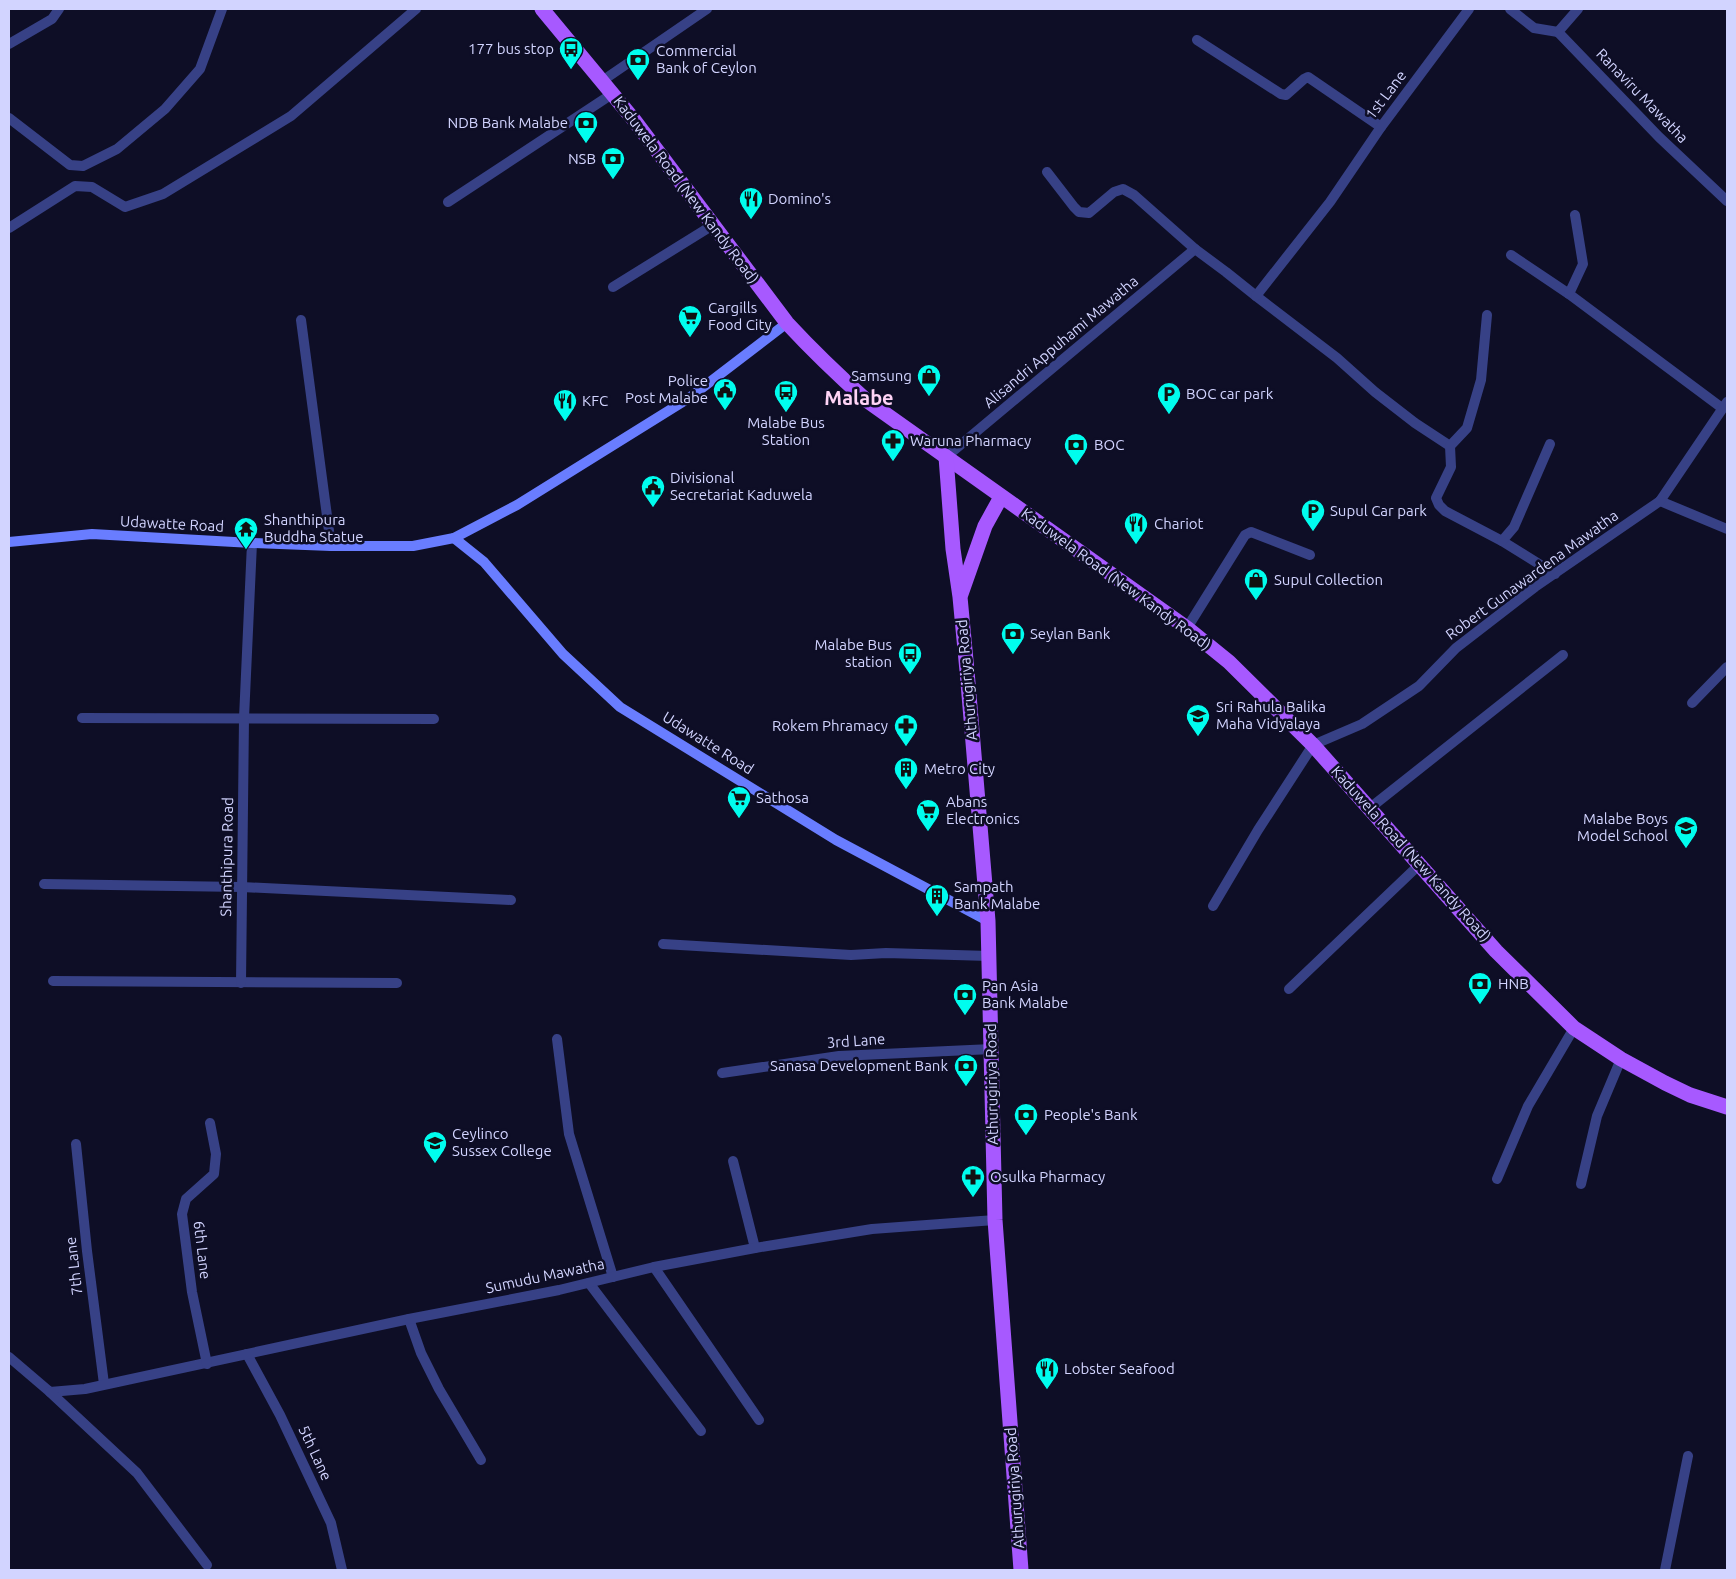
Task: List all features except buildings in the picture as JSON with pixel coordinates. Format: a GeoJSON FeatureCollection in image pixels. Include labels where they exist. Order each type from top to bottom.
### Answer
{"type":"FeatureCollection","features":[{"type":"Feature","properties":{"kind":"main road","name":"Kaduwela Road (New Kandy Road)"},"geometry":{"type":"LineString","coordinates":[[542,9],[634,120],[787,323],[812,350],[866,400],[1187,628],[1229,662],[1313,745],[1496,951],[1574,1028],[1621,1059],[1690,1095],[1727,1107]]}},
{"type":"Feature","properties":{"kind":"main road","name":"Athurugiriya Road"},"geometry":{"type":"LineString","coordinates":[[946,457],[988,921],[995,1220],[1021,1570]]}},
{"type":"Feature","properties":{"kind":"main road","name":"Athurugiriya Road"},"geometry":{"type":"LineString","coordinates":[[960,597],[985,526],[1002,497]]}},
{"type":"Feature","properties":{"kind":"street"},"geometry":{"type":"LineString","coordinates":[[9,44],[52,18],[59,9]]}},
{"type":"Feature","properties":{"kind":"street"},"geometry":{"type":"LineString","coordinates":[[9,118],[70,165],[83,166],[117,149],[165,109],[200,69],[222,9]]}},
{"type":"Feature","properties":{"kind":"street"},"geometry":{"type":"LineString","coordinates":[[9,228],[75,186],[92,187],[125,207],[163,194],[290,116],[416,9]]}},
{"type":"Feature","properties":{"kind":"street"},"geometry":{"type":"LineString","coordinates":[[602,81],[707,9]]}},
{"type":"Feature","properties":{"kind":"street","name":"1st Lane"},"geometry":{"type":"LineString","coordinates":[[1256,296],[1330,202],[1381,127],[1470,9]]}},
{"type":"Feature","properties":{"kind":"street"},"geometry":{"type":"LineString","coordinates":[[1510,9],[1534,28],[1558,32],[1578,9]]}},
{"type":"Feature","properties":{"kind":"street","name":"Ranaviru Mawatha"},"geometry":{"type":"LineString","coordinates":[[1558,32],[1659,137],[1727,201]]}},
{"type":"Feature","properties":{"kind":"street"},"geometry":{"type":"LineString","coordinates":[[1197,40],[1282,94],[1286,95],[1308,77],[1381,127]]}},
{"type":"Feature","properties":{"kind":"street"},"geometry":{"type":"LineString","coordinates":[[448,202],[612,94]]}},
{"type":"Feature","properties":{"kind":"street"},"geometry":{"type":"LineString","coordinates":[[1047,172],[1079,212],[1089,213],[1114,192],[1123,189],[1134,196],[1195,250],[1337,358],[1375,392],[1450,446]]}},
{"type":"Feature","properties":{"kind":"street"},"geometry":{"type":"LineString","coordinates":[[1570,294],[1583,264],[1575,215]]}},
{"type":"Feature","properties":{"kind":"street"},"geometry":{"type":"LineString","coordinates":[[613,287],[713,225]]}},
{"type":"Feature","properties":{"kind":"street","name":"Alisandri Appuhami Mawatha"},"geometry":{"type":"LineString","coordinates":[[946,457],[1195,250]]}},
{"type":"Feature","properties":{"kind":"street"},"geometry":{"type":"LineString","coordinates":[[1511,255],[1570,294],[1725,405],[1660,501],[1727,529]]}},
{"type":"Feature","properties":{"kind":"street"},"geometry":{"type":"LineString","coordinates":[[1488,316],[1481,380],[1467,428],[1450,446],[1451,467],[1436,498],[1439,506],[1445,511],[1502,541],[1555,574]]}},
{"type":"Feature","properties":{"kind":"street"},"geometry":{"type":"LineString","coordinates":[[301,320],[331,546]]}},
{"type":"Feature","properties":{"kind":"street","name":"Udawatte Road"},"geometry":{"type":"LineString","coordinates":[[9,542],[92,534],[252,544],[413,546],[454,538],[517,505],[689,398],[787,323]]}},
{"type":"Feature","properties":{"kind":"street"},"geometry":{"type":"LineString","coordinates":[[1502,541],[1514,527],[1550,444]]}},
{"type":"Feature","properties":{"kind":"street","name":"Robert Gunawardena Mawatha"},"geometry":{"type":"LineString","coordinates":[[1313,745],[1362,724],[1419,686],[1456,648],[1555,574],[1660,501]]}},
{"type":"Feature","properties":{"kind":"street"},"geometry":{"type":"LineString","coordinates":[[1187,628],[1245,535],[1252,532],[1310,556]]}},
{"type":"Feature","properties":{"kind":"street","name":"Udawatte Road"},"geometry":{"type":"LineString","coordinates":[[454,538],[484,562],[563,654],[620,707],[836,840],[988,921]]}},
{"type":"Feature","properties":{"kind":"street","name":"Shanthipura Road"},"geometry":{"type":"LineString","coordinates":[[241,983],[244,718],[252,544]]}},
{"type":"Feature","properties":{"kind":"street"},"geometry":{"type":"LineString","coordinates":[[1370,808],[1563,655]]}},
{"type":"Feature","properties":{"kind":"street"},"geometry":{"type":"LineString","coordinates":[[1692,703],[1727,667]]}},
{"type":"Feature","properties":{"kind":"street"},"geometry":{"type":"LineString","coordinates":[[82,718],[434,719]]}},
{"type":"Feature","properties":{"kind":"street"},"geometry":{"type":"LineString","coordinates":[[1214,906],[1258,830],[1313,745]]}},
{"type":"Feature","properties":{"kind":"street"},"geometry":{"type":"LineString","coordinates":[[1289,989],[1420,864]]}},
{"type":"Feature","properties":{"kind":"street"},"geometry":{"type":"LineString","coordinates":[[44,884],[242,887],[511,900]]}},
{"type":"Feature","properties":{"kind":"street"},"geometry":{"type":"LineString","coordinates":[[663,944],[851,955],[886,953],[989,956]]}},
{"type":"Feature","properties":{"kind":"street"},"geometry":{"type":"LineString","coordinates":[[53,981],[397,983]]}},
{"type":"Feature","properties":{"kind":"street"},"geometry":{"type":"LineString","coordinates":[[1497,1179],[1528,1106],[1574,1028]]}},
{"type":"Feature","properties":{"kind":"street"},"geometry":{"type":"LineString","coordinates":[[557,1039],[569,1134],[613,1277]]}},
{"type":"Feature","properties":{"kind":"street","name":"3rd Lane"},"geometry":{"type":"LineString","coordinates":[[722,1073],[839,1056],[992,1049]]}},
{"type":"Feature","properties":{"kind":"street"},"geometry":{"type":"LineString","coordinates":[[1580,1184],[1597,1116],[1621,1059]]}},
{"type":"Feature","properties":{"kind":"street","name":"6th Lane"},"geometry":{"type":"LineString","coordinates":[[207,1364],[192,1292],[182,1214],[186,1199],[214,1174],[216,1154],[210,1123]]}},
{"type":"Feature","properties":{"kind":"street","name":"7th Lane"},"geometry":{"type":"LineString","coordinates":[[76,1144],[89,1270],[104,1384]]}},
{"type":"Feature","properties":{"kind":"street"},"geometry":{"type":"LineString","coordinates":[[733,1161],[755,1248]]}},
{"type":"Feature","properties":{"kind":"street","name":"Sumudu Mawatha"},"geometry":{"type":"LineString","coordinates":[[50,1392],[84,1389],[207,1364],[409,1319],[589,1283],[654,1267],[755,1248],[872,1229],[995,1220]]}},
{"type":"Feature","properties":{"kind":"street"},"geometry":{"type":"LineString","coordinates":[[654,1267],[759,1420]]}},
{"type":"Feature","properties":{"kind":"street"},"geometry":{"type":"LineString","coordinates":[[589,1283],[701,1431]]}},
{"type":"Feature","properties":{"kind":"street"},"geometry":{"type":"LineString","coordinates":[[409,1319],[421,1353],[439,1389],[482,1460]]}},
{"type":"Feature","properties":{"kind":"street","name":"5th Lane"},"geometry":{"type":"LineString","coordinates":[[247,1354],[280,1415],[331,1523],[342,1570]]}},
{"type":"Feature","properties":{"kind":"street"},"geometry":{"type":"LineString","coordinates":[[9,1358],[50,1392],[136,1473],[207,1566]]}},
{"type":"Feature","properties":{"kind":"street"},"geometry":{"type":"LineString","coordinates":[[1664,1570],[1688,1456]]}},
{"type":"Feature","properties":{"kind":"place","name":"177 bus stop"},"geometry":{"type":"Point","coordinates":[571,70]}},
{"type":"Feature","properties":{"kind":"place","name":"Commercial Bank of Ceylon"},"geometry":{"type":"Point","coordinates":[638,81]}},
{"type":"Feature","properties":{"kind":"place","name":"NDB Bank Malabe"},"geometry":{"type":"Point","coordinates":[586,144]}},
{"type":"Feature","properties":{"kind":"place","name":"NSB"},"geometry":{"type":"Point","coordinates":[613,180]}},
{"type":"Feature","properties":{"kind":"place","name":"Domino's"},"geometry":{"type":"Point","coordinates":[751,220]}},
{"type":"Feature","properties":{"kind":"place","name":"Cargills Food City"},"geometry":{"type":"Point","coordinates":[690,338]}},
{"type":"Feature","properties":{"kind":"place","name":"Samsung"},"geometry":{"type":"Point","coordinates":[929,397]}},
{"type":"Feature","properties":{"kind":"place","name":"Police Post Malabe"},"geometry":{"type":"Point","coordinates":[725,411]}},
{"type":"Feature","properties":{"kind":"place","name":"Malabe Bus Station"},"geometry":{"type":"Point","coordinates":[786,413]}},
{"type":"Feature","properties":{"kind":"place","name":"BOC car park"},"geometry":{"type":"Point","coordinates":[1169,415]}},
{"type":"Feature","properties":{"kind":"place","name":"KFC"},"geometry":{"type":"Point","coordinates":[565,422]}},
{"type":"Feature","properties":{"kind":"place","name":"Waruna Pharmacy"},"geometry":{"type":"Point","coordinates":[893,462]}},
{"type":"Feature","properties":{"kind":"place","name":"BOC"},"geometry":{"type":"Point","coordinates":[1076,466]}},
{"type":"Feature","properties":{"kind":"place","name":"Divisional Secretariat Kaduwela"},"geometry":{"type":"Point","coordinates":[653,508]}},
{"type":"Feature","properties":{"kind":"place","name":"Supul Car park"},"geometry":{"type":"Point","coordinates":[1313,532]}},
{"type":"Feature","properties":{"kind":"place","name":"Chariot"},"geometry":{"type":"Point","coordinates":[1136,545]}},
{"type":"Feature","properties":{"kind":"place","name":"Shanthipura Buddha Statue"},"geometry":{"type":"Point","coordinates":[246,550]}},
{"type":"Feature","properties":{"kind":"place","name":"Supul Collection"},"geometry":{"type":"Point","coordinates":[1256,601]}},
{"type":"Feature","properties":{"kind":"place","name":"Seylan Bank"},"geometry":{"type":"Point","coordinates":[1013,655]}},
{"type":"Feature","properties":{"kind":"place","name":"Malabe Bus station"},"geometry":{"type":"Point","coordinates":[910,675]}},
{"type":"Feature","properties":{"kind":"place","name":"Sri Rahula Balika Maha Vidyalaya"},"geometry":{"type":"Point","coordinates":[1198,737]}},
{"type":"Feature","properties":{"kind":"place","name":"Rokem Phramacy"},"geometry":{"type":"Point","coordinates":[906,747]}},
{"type":"Feature","properties":{"kind":"place","name":"Metro City"},"geometry":{"type":"Point","coordinates":[906,790]}},
{"type":"Feature","properties":{"kind":"place","name":"Sathosa"},"geometry":{"type":"Point","coordinates":[739,819]}},
{"type":"Feature","properties":{"kind":"place","name":"Abans Electronics"},"geometry":{"type":"Point","coordinates":[928,832]}},
{"type":"Feature","properties":{"kind":"place","name":"Malabe Boys Model School"},"geometry":{"type":"Point","coordinates":[1686,849]}},
{"type":"Feature","properties":{"kind":"place","name":"Sampath Bank Malabe"},"geometry":{"type":"Point","coordinates":[937,917]}},
{"type":"Feature","properties":{"kind":"place","name":"HNB"},"geometry":{"type":"Point","coordinates":[1480,1005]}},
{"type":"Feature","properties":{"kind":"place","name":"Pan Asia Bank Malabe"},"geometry":{"type":"Point","coordinates":[965,1016]}},
{"type":"Feature","properties":{"kind":"place","name":"Sanasa Development Bank"},"geometry":{"type":"Point","coordinates":[966,1087]}},
{"type":"Feature","properties":{"kind":"place","name":"People's Bank"},"geometry":{"type":"Point","coordinates":[1026,1136]}},
{"type":"Feature","properties":{"kind":"place","name":"Ceylinco Sussex College"},"geometry":{"type":"Point","coordinates":[435,1164]}},
{"type":"Feature","properties":{"kind":"place","name":"Osulka Pharmacy"},"geometry":{"type":"Point","coordinates":[973,1198]}},
{"type":"Feature","properties":{"kind":"place","name":"Lobster Seafood"},"geometry":{"type":"Point","coordinates":[1047,1390]}},
{"type":"Feature","properties":{"kind":"district","name":"Malabe"},"geometry":{"type":"Point","coordinates":[859,398]}}]}
